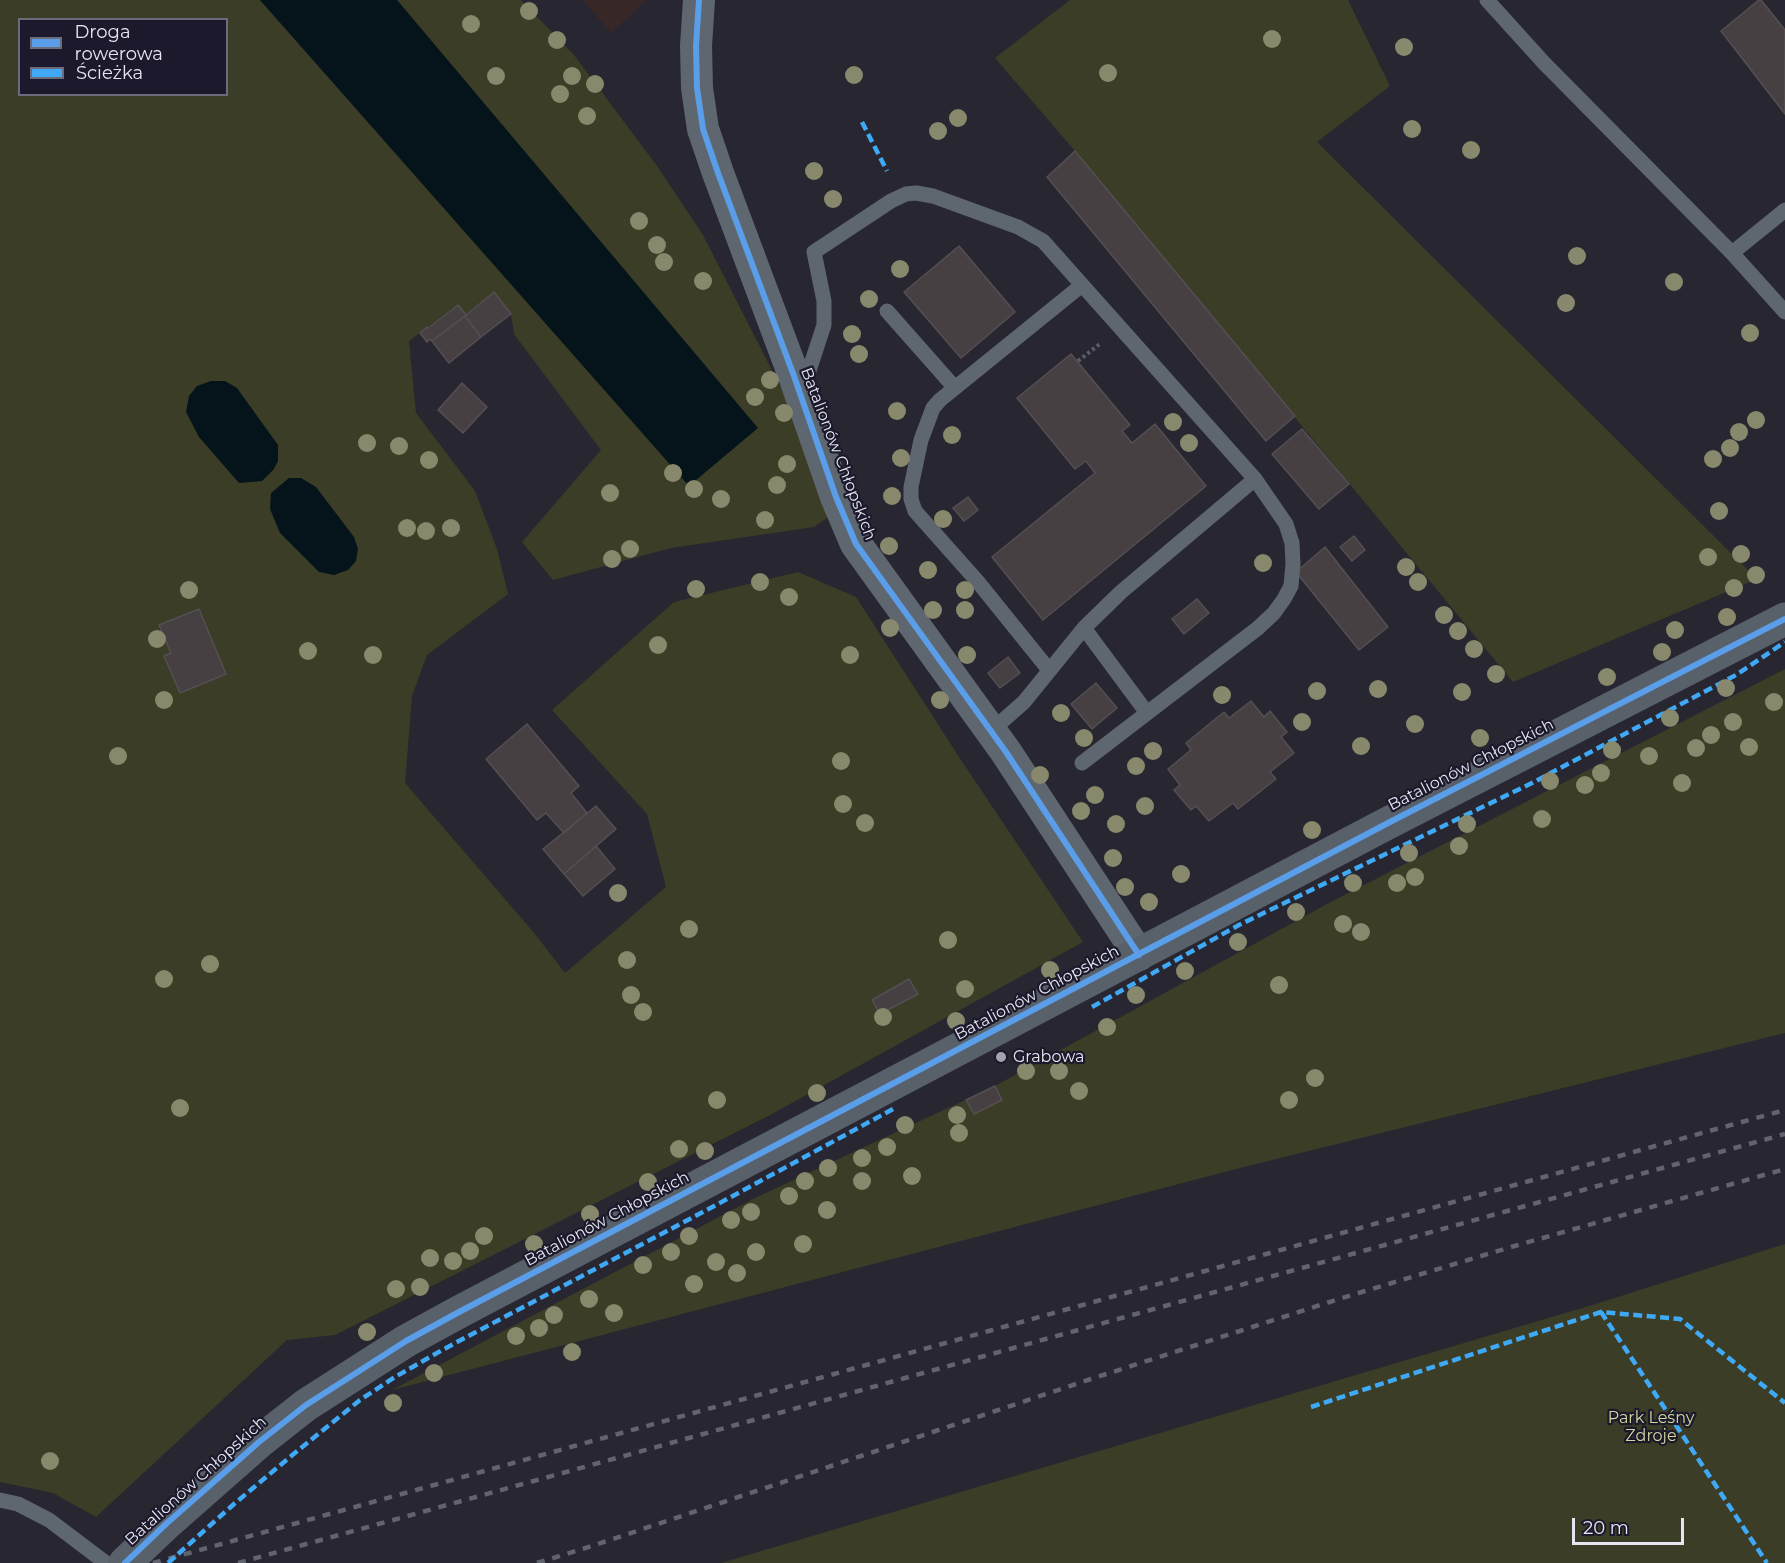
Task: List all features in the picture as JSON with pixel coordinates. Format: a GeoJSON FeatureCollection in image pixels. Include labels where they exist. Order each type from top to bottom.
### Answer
{"type":"FeatureCollection","features":[{"type":"Feature","properties":{"kind":"street","name":"Batalionów Chłopskich"},"geometry":{"type":"LineString","coordinates":[[699,0],[696,46],[697,88],[704,129],[836,497],[856,544],[991,732],[1138,955]]}},
{"type":"Feature","properties":{"kind":"street","name":"Batalionów Chłopskich"},"geometry":{"type":"LineString","coordinates":[[125,1563],[259,1442],[306,1405],[406,1341],[1388,823],[1785,619]]}},
{"type":"Feature","properties":{"kind":"lane"},"geometry":{"type":"LineString","coordinates":[[1487,0],[1552,71],[1732,253],[1785,312]]}},
{"type":"Feature","properties":{"kind":"lane"},"geometry":{"type":"LineString","coordinates":[[801,396],[824,325],[824,301],[814,252],[891,201],[906,194],[933,196],[1018,227],[1043,241],[1255,479],[1286,524],[1292,543],[1291,586],[1274,613],[1258,628],[1082,763]]}},
{"type":"Feature","properties":{"kind":"lane"},"geometry":{"type":"LineString","coordinates":[[1732,253],[1785,210]]}},
{"type":"Feature","properties":{"kind":"lane"},"geometry":{"type":"LineString","coordinates":[[1049,670],[978,582],[915,511],[911,499],[911,487],[923,432],[933,408],[1082,285]]}},
{"type":"Feature","properties":{"kind":"lane"},"geometry":{"type":"LineString","coordinates":[[887,311],[955,388]]}},
{"type":"Feature","properties":{"kind":"lane"},"geometry":{"type":"LineString","coordinates":[[991,732],[1024,702],[1084,628],[1121,592],[1255,479]]}},
{"type":"Feature","properties":{"kind":"lane"},"geometry":{"type":"LineString","coordinates":[[1084,628],[1147,713]]}},
{"type":"Feature","properties":{"kind":"lane"},"geometry":{"type":"LineString","coordinates":[[0,1500],[18,1504],[49,1520],[106,1563]]}},
{"type":"Feature","properties":{"kind":"shaded area"},"geometry":{"type":"Polygon","coordinates":[[[260,0],[397,0],[758,428],[689,486],[260,0]]]}},
{"type":"Feature","properties":{"kind":"shaded area"},"geometry":{"type":"Polygon","coordinates":[[[583,0],[646,0],[611,33],[583,0]]]}},
{"type":"Feature","properties":{"kind":"shaded area"},"geometry":{"type":"Polygon","coordinates":[[[211,381],[225,381],[237,388],[278,445],[278,461],[274,469],[262,481],[239,483],[199,437],[186,412],[189,396],[197,386],[211,381]]]}},
{"type":"Feature","properties":{"kind":"shaded area"},"geometry":{"type":"Polygon","coordinates":[[[289,478],[301,478],[316,487],[354,537],[358,549],[356,561],[348,570],[334,575],[319,572],[280,533],[270,509],[271,493],[289,478]]]}},
{"type":"Feature","properties":{"kind":"green space"},"geometry":{"type":"Polygon","coordinates":[[[0,0],[260,0],[689,485],[757,428],[397,0],[521,0],[574,55],[657,166],[703,235],[783,392],[828,517],[814,527],[671,548],[553,580],[522,542],[601,450],[514,334],[511,314],[494,292],[465,316],[457,305],[409,341],[416,413],[475,491],[497,549],[508,594],[427,655],[412,696],[405,783],[535,934],[565,973],[666,887],[647,814],[552,710],[674,602],[798,572],[856,597],[961,760],[1083,942],[770,1115],[335,1335],[287,1340],[96,1517],[53,1493],[0,1482],[0,0]]]}},
{"type":"Feature","properties":{"kind":"green space"},"geometry":{"type":"Polygon","coordinates":[[[1070,0],[1348,0],[1390,86],[1317,142],[1757,579],[1513,682],[1075,151],[995,58],[1070,0]]]}},
{"type":"Feature","properties":{"kind":"green space"},"geometry":{"type":"Polygon","coordinates":[[[1785,669],[1785,1033],[1236,1169],[392,1390],[753,1199],[995,1086],[1327,904],[1785,669]]]}},
{"type":"Feature","properties":{"kind":"green space","name":"Park Leśny Zdroje"},"geometry":{"type":"Polygon","coordinates":[[[1785,1244],[1785,1563],[721,1563],[1599,1303],[1785,1244]]]}},
{"type":"Feature","properties":{"kind":"building"},"geometry":{"type":"Polygon","coordinates":[[[1759,0],[1785,30],[1785,114],[1721,31],[1759,0]]]}},
{"type":"Feature","properties":{"kind":"building"},"geometry":{"type":"Polygon","coordinates":[[[1075,151],[1295,416],[1266,441],[1047,177],[1075,151]]]}},
{"type":"Feature","properties":{"kind":"building"},"geometry":{"type":"Polygon","coordinates":[[[959,246],[1015,312],[961,358],[904,292],[959,246]]]}},
{"type":"Feature","properties":{"kind":"building"},"geometry":{"type":"Polygon","coordinates":[[[494,292],[511,314],[481,337],[465,316],[494,292]]]}},
{"type":"Feature","properties":{"kind":"building"},"geometry":{"type":"Polygon","coordinates":[[[458,305],[466,315],[432,341],[430,339],[427,342],[420,333],[458,305]]]}},
{"type":"Feature","properties":{"kind":"building"},"geometry":{"type":"Polygon","coordinates":[[[465,316],[481,337],[449,363],[432,341],[465,316]]]}},
{"type":"Feature","properties":{"kind":"building"},"geometry":{"type":"Polygon","coordinates":[[[1071,354],[1130,425],[1122,431],[1132,443],[1155,424],[1206,486],[1043,620],[992,557],[1095,473],[1086,461],[1075,469],[1017,398],[1071,354]]]}},
{"type":"Feature","properties":{"kind":"building"},"geometry":{"type":"Polygon","coordinates":[[[462,383],[487,407],[463,433],[438,410],[462,383]]]}},
{"type":"Feature","properties":{"kind":"building"},"geometry":{"type":"Polygon","coordinates":[[[1302,429],[1349,484],[1319,509],[1272,454],[1302,429]]]}},
{"type":"Feature","properties":{"kind":"building"},"geometry":{"type":"Polygon","coordinates":[[[968,497],[978,510],[964,521],[953,508],[968,497]]]}},
{"type":"Feature","properties":{"kind":"building"},"geometry":{"type":"Polygon","coordinates":[[[1354,536],[1365,550],[1352,561],[1340,547],[1354,536]]]}},
{"type":"Feature","properties":{"kind":"building"},"geometry":{"type":"Polygon","coordinates":[[[1325,547],[1388,627],[1359,650],[1296,572],[1325,547]]]}},
{"type":"Feature","properties":{"kind":"building"},"geometry":{"type":"Polygon","coordinates":[[[1197,599],[1209,613],[1184,634],[1172,619],[1197,599]]]}},
{"type":"Feature","properties":{"kind":"building"},"geometry":{"type":"Polygon","coordinates":[[[199,609],[226,674],[180,693],[164,656],[171,653],[159,625],[199,609]]]}},
{"type":"Feature","properties":{"kind":"building"},"geometry":{"type":"Polygon","coordinates":[[[1008,657],[1020,673],[1000,688],[988,673],[1008,657]]]}},
{"type":"Feature","properties":{"kind":"building"},"geometry":{"type":"Polygon","coordinates":[[[1096,683],[1117,708],[1092,729],[1071,704],[1096,683]]]}},
{"type":"Feature","properties":{"kind":"building"},"geometry":{"type":"Polygon","coordinates":[[[1251,701],[1264,717],[1270,711],[1287,732],[1281,737],[1294,753],[1270,772],[1276,779],[1238,809],[1233,803],[1209,821],[1196,806],[1191,810],[1174,790],[1180,785],[1168,769],[1191,750],[1186,743],[1224,712],[1229,718],[1251,701]]]}},
{"type":"Feature","properties":{"kind":"building"},"geometry":{"type":"Polygon","coordinates":[[[527,724],[579,786],[571,793],[587,813],[564,833],[546,813],[537,820],[486,759],[527,724]]]}},
{"type":"Feature","properties":{"kind":"building"},"geometry":{"type":"Polygon","coordinates":[[[596,806],[616,829],[564,874],[543,849],[596,806]]]}},
{"type":"Feature","properties":{"kind":"building"},"geometry":{"type":"Polygon","coordinates":[[[596,846],[615,869],[583,896],[564,874],[596,846]]]}},
{"type":"Feature","properties":{"kind":"building"},"geometry":{"type":"Polygon","coordinates":[[[909,979],[918,994],[880,1014],[872,1000],[909,979]]]}},
{"type":"Feature","properties":{"kind":"building"},"geometry":{"type":"Polygon","coordinates":[[[995,1086],[1002,1100],[974,1114],[966,1100],[995,1086]]]}},
{"type":"Feature","properties":{"kind":"railway"},"geometry":{"type":"LineString","coordinates":[[153,1563],[1785,1110]]}},
{"type":"Feature","properties":{"kind":"railway"},"geometry":{"type":"LineString","coordinates":[[238,1563],[1785,1134]]}},
{"type":"Feature","properties":{"kind":"railway"},"geometry":{"type":"LineString","coordinates":[[537,1563],[1342,1298],[1785,1169]]}},
{"type":"Feature","properties":{"kind":"marked path"},"geometry":{"type":"LineString","coordinates":[[862,122],[887,171]]}},
{"type":"Feature","properties":{"kind":"marked path"},"geometry":{"type":"LineString","coordinates":[[1092,1007],[1239,925],[1532,783],[1736,675],[1785,642]]}},
{"type":"Feature","properties":{"kind":"marked path"},"geometry":{"type":"LineString","coordinates":[[168,1563],[290,1457],[360,1400],[395,1377],[893,1109]]}},
{"type":"Feature","properties":{"kind":"marked path"},"geometry":{"type":"LineString","coordinates":[[1601,1312],[1767,1563]]}},
{"type":"Feature","properties":{"kind":"marked path"},"geometry":{"type":"LineString","coordinates":[[1311,1407],[1601,1312],[1680,1319],[1785,1403]]}},
{"type":"Feature","properties":{"kind":"cycle path"},"geometry":{"type":"LineString","coordinates":[[699,0],[696,46],[697,88],[703,129],[836,497],[856,544],[1006,752],[1139,955]]}},
{"type":"Feature","properties":{"kind":"cycle path"},"geometry":{"type":"LineString","coordinates":[[125,1563],[259,1442],[306,1405],[406,1341],[1388,823],[1785,619]]}},
{"type":"Feature","properties":{"kind":"place","name":"Grabowa"},"geometry":{"type":"Point","coordinates":[1001,1057]}}]}
